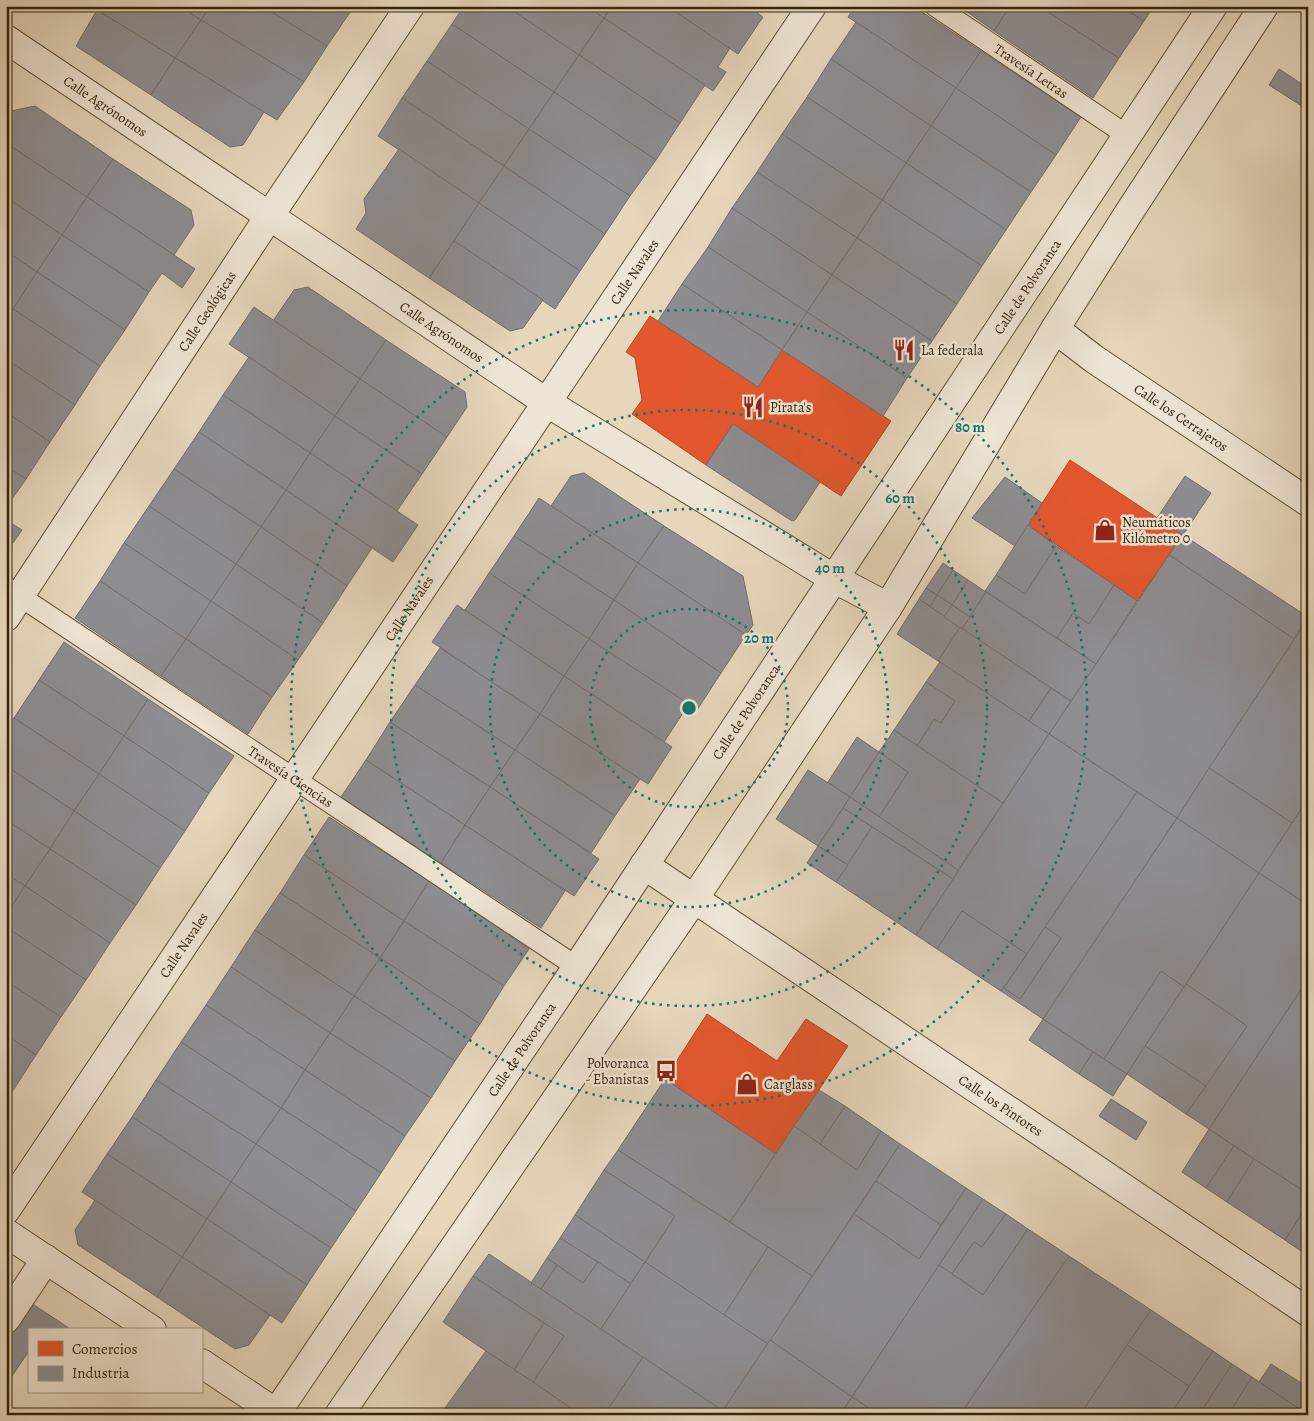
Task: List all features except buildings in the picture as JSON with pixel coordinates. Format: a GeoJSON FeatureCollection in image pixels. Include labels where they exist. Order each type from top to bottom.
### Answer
{"type":"FeatureCollection","features":[{"type":"Feature","properties":{"kind":"street","name":"Calle Geológicas"},"geometry":{"type":"LineString","coordinates":[[11,600],[410,6]]}},
{"type":"Feature","properties":{"kind":"street","name":"Calle Navales"},"geometry":{"type":"LineString","coordinates":[[6,1210],[296,780],[546,402],[812,6]]}},
{"type":"Feature","properties":{"kind":"street","name":"Calle de Polvoranca"},"geometry":{"type":"LineString","coordinates":[[277,1414],[577,967],[1213,6]]}},
{"type":"Feature","properties":{"kind":"street"},"geometry":{"type":"LineString","coordinates":[[339,1415],[694,899],[888,607],[1055,329],[1264,6]]}},
{"type":"Feature","properties":{"kind":"street","name":"Calle Agrónomos"},"geometry":{"type":"LineString","coordinates":[[6,39],[546,402],[833,578],[888,607]]}},
{"type":"Feature","properties":{"kind":"street","name":"Calle los Cerrajeros"},"geometry":{"type":"LineString","coordinates":[[1055,329],[1094,359],[1308,502]]}},
{"type":"Feature","properties":{"kind":"street","name":"Calle los Pintores"},"geometry":{"type":"LineString","coordinates":[[644,865],[1308,1312]]}},
{"type":"Feature","properties":{"kind":"street"},"geometry":{"type":"LineString","coordinates":[[6,1233],[149,1328]]}},
{"type":"Feature","properties":{"kind":"street"},"geometry":{"type":"LineString","coordinates":[[6,1319],[46,1259]]}},
{"type":"Feature","properties":{"kind":"street"},"geometry":{"type":"LineString","coordinates":[[202,1364],[277,1414]]}},
{"type":"Feature","properties":{"kind":"lane","name":"Travesía Letras"},"geometry":{"type":"LineString","coordinates":[[935,6],[1128,136]]}},
{"type":"Feature","properties":{"kind":"lane","name":"Travesía Ciencias"},"geometry":{"type":"LineString","coordinates":[[11,600],[296,780],[577,967]]}},
{"type":"Feature","properties":{"kind":"place","name":"La federala"},"geometry":{"type":"Point","coordinates":[904,350]}},
{"type":"Feature","properties":{"kind":"place","name":"Pirata's"},"geometry":{"type":"Point","coordinates":[753,407]}},
{"type":"Feature","properties":{"kind":"place","name":"Neumáticos Kilómetro 0"},"geometry":{"type":"Point","coordinates":[1105,530]}},
{"type":"Feature","properties":{"kind":"place","name":"Polvoranca - Ebanistas"},"geometry":{"type":"Point","coordinates":[666,1071]}},
{"type":"Feature","properties":{"kind":"place","name":"Carglass"},"geometry":{"type":"Point","coordinates":[747,1084]}}]}
